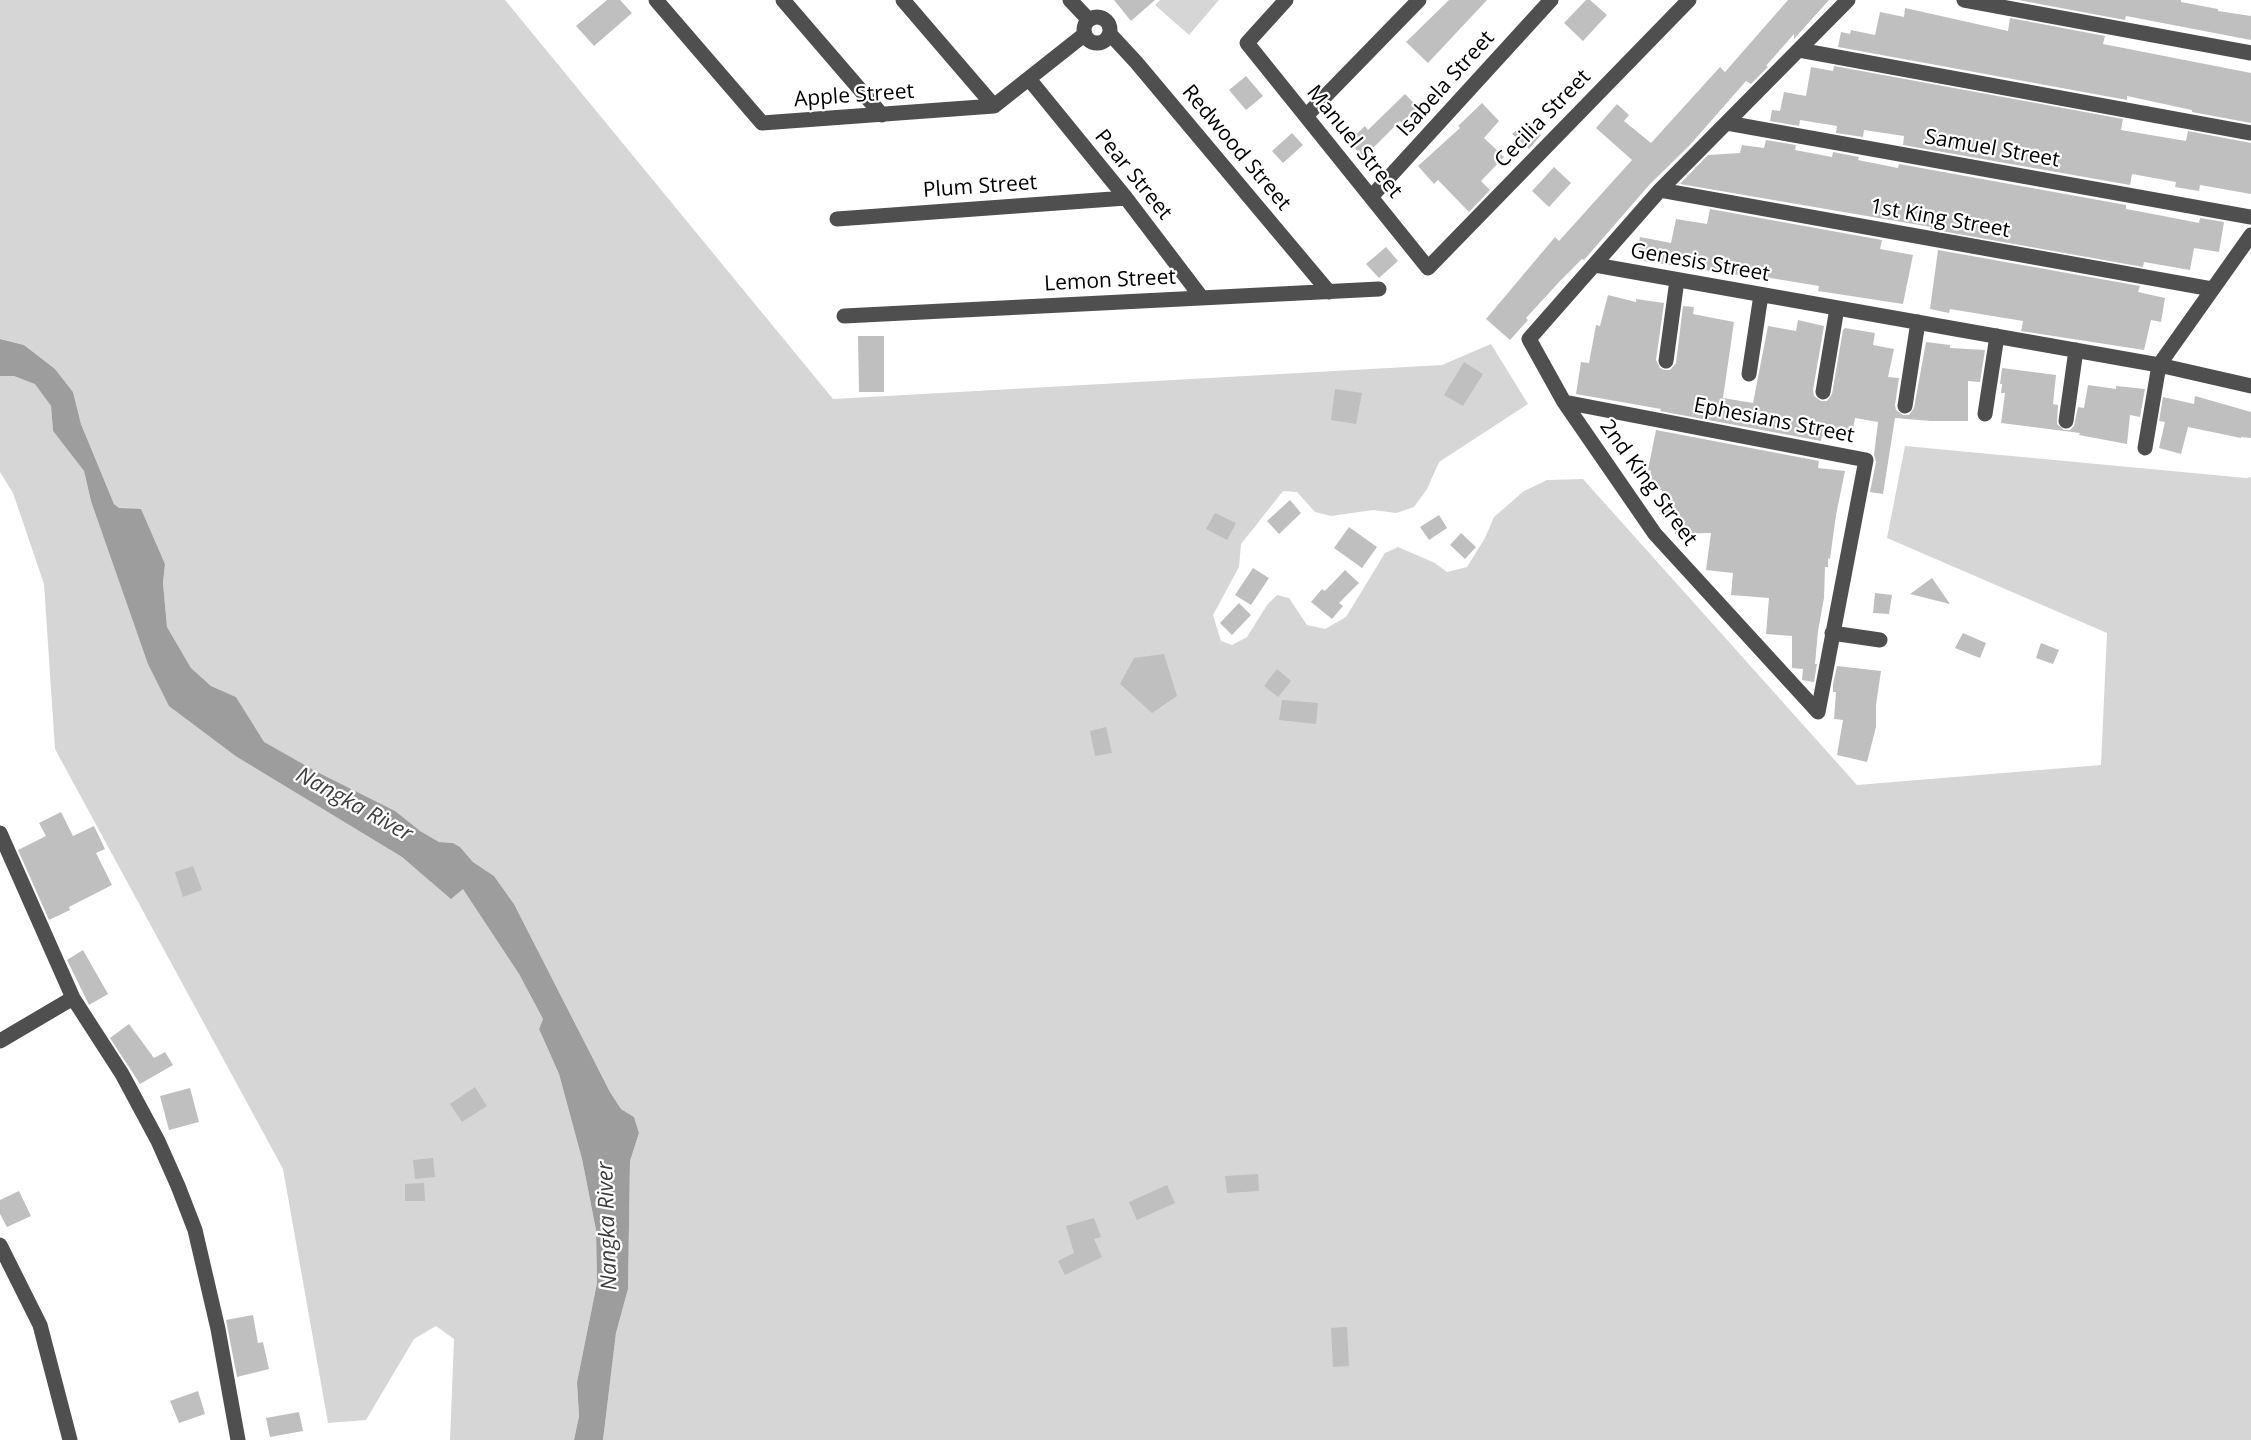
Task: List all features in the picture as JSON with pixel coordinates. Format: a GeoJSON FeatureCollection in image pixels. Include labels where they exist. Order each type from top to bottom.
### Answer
{"type":"FeatureCollection","features":[{"type":"Feature","properties":{"kind":"street","name":"Apple Street"},"geometry":{"type":"LineString","coordinates":[[656,0],[762,123],[994,106]]}},
{"type":"Feature","properties":{"kind":"street"},"geometry":{"type":"LineString","coordinates":[[783,0],[882,115]]}},
{"type":"Feature","properties":{"kind":"street"},"geometry":{"type":"LineString","coordinates":[[903,0],[994,106],[1029,80],[1087,27],[1070,0]]}},
{"type":"Feature","properties":{"kind":"street","name":"Manuel Street"},"geometry":{"type":"LineString","coordinates":[[1286,0],[1247,42],[1428,268]]}},
{"type":"Feature","properties":{"kind":"street"},"geometry":{"type":"LineString","coordinates":[[1306,116],[1419,0]]}},
{"type":"Feature","properties":{"kind":"street","name":"Isabela Street"},"geometry":{"type":"LineString","coordinates":[[1372,196],[1551,0]]}},
{"type":"Feature","properties":{"kind":"street","name":"Cecilia Street"},"geometry":{"type":"LineString","coordinates":[[1428,268],[1689,0]]}},
{"type":"Feature","properties":{"kind":"street","name":"Genesis Street"},"geometry":{"type":"LineString","coordinates":[[1595,265],[1660,190],[1848,0]]}},
{"type":"Feature","properties":{"kind":"street"},"geometry":{"type":"LineString","coordinates":[[1964,0],[2251,53]]}},
{"type":"Feature","properties":{"kind":"street","name":"Redwood Street"},"geometry":{"type":"LineString","coordinates":[[1087,27],[1089,40],[1101,42],[1110,34],[1136,62],[1329,292]]}},
{"type":"Feature","properties":{"kind":"street"},"geometry":{"type":"LineString","coordinates":[[1799,50],[2251,133]]}},
{"type":"Feature","properties":{"kind":"street","name":"Pear Street"},"geometry":{"type":"LineString","coordinates":[[1029,80],[1126,198],[1202,298]]}},
{"type":"Feature","properties":{"kind":"street","name":"Samuel Street"},"geometry":{"type":"LineString","coordinates":[[1726,123],[2251,217]]}},
{"type":"Feature","properties":{"kind":"street","name":"1st King Street"},"geometry":{"type":"LineString","coordinates":[[1660,190],[2212,289]]}},
{"type":"Feature","properties":{"kind":"street","name":"Plum Street"},"geometry":{"type":"LineString","coordinates":[[837,219],[1126,198]]}},
{"type":"Feature","properties":{"kind":"street"},"geometry":{"type":"LineString","coordinates":[[2145,448],[2159,365],[2251,235]]}},
{"type":"Feature","properties":{"kind":"street","name":"Genesis Street"},"geometry":{"type":"LineString","coordinates":[[1595,265],[2159,365],[2251,386]]}},
{"type":"Feature","properties":{"kind":"street","name":"2nd King Street"},"geometry":{"type":"LineString","coordinates":[[1595,265],[1529,339],[1564,402],[1655,534],[1818,712]]}},
{"type":"Feature","properties":{"kind":"street"},"geometry":{"type":"LineString","coordinates":[[1666,361],[1677,280]]}},
{"type":"Feature","properties":{"kind":"street","name":"Lemon Street"},"geometry":{"type":"LineString","coordinates":[[844,316],[1379,289]]}},
{"type":"Feature","properties":{"kind":"street"},"geometry":{"type":"LineString","coordinates":[[1749,374],[1761,295]]}},
{"type":"Feature","properties":{"kind":"street"},"geometry":{"type":"LineString","coordinates":[[1823,392],[1837,308]]}},
{"type":"Feature","properties":{"kind":"street"},"geometry":{"type":"LineString","coordinates":[[1905,406],[1918,322]]}},
{"type":"Feature","properties":{"kind":"street"},"geometry":{"type":"LineString","coordinates":[[1985,414],[1996,336]]}},
{"type":"Feature","properties":{"kind":"street"},"geometry":{"type":"LineString","coordinates":[[2066,421],[2076,350]]}},
{"type":"Feature","properties":{"kind":"street","name":"Ephesians Street"},"geometry":{"type":"LineString","coordinates":[[1564,402],[1866,460],[1818,712]]}},
{"type":"Feature","properties":{"kind":"street"},"geometry":{"type":"LineString","coordinates":[[1832,633],[1880,640]]}},
{"type":"Feature","properties":{"kind":"street"},"geometry":{"type":"LineString","coordinates":[[0,833],[73,999],[122,1074],[158,1141],[195,1230],[218,1329],[238,1440]]}},
{"type":"Feature","properties":{"kind":"street"},"geometry":{"type":"LineString","coordinates":[[0,1041],[73,999]]}},
{"type":"Feature","properties":{"kind":"street"},"geometry":{"type":"LineString","coordinates":[[0,1245],[40,1325],[70,1440]]}},
{"type":"Feature","properties":{"kind":"shaded area"},"geometry":{"type":"Polygon","coordinates":[[[0,0],[505,0],[833,399],[1442,365],[1491,344],[1528,404],[1439,462],[1427,489],[1414,507],[1396,513],[1373,510],[1331,516],[1315,512],[1297,492],[1283,491],[1241,544],[1239,567],[1213,615],[1221,641],[1232,645],[1247,637],[1267,605],[1277,595],[1289,598],[1307,625],[1325,629],[1346,617],[1385,553],[1398,547],[1435,563],[1447,572],[1467,567],[1485,538],[1494,517],[1524,491],[1547,480],[1583,479],[1857,785],[2101,765],[2107,633],[1887,538],[1905,446],[2251,477],[2251,1440],[603,1440],[616,1333],[628,1289],[630,1161],[639,1133],[634,1117],[621,1109],[610,1092],[514,904],[494,876],[473,862],[460,847],[453,843],[439,842],[263,742],[236,697],[211,686],[191,668],[167,627],[163,583],[165,564],[141,510],[119,508],[114,504],[81,424],[73,392],[55,369],[24,345],[0,339],[0,0]]]}},
{"type":"Feature","properties":{"kind":"shaded area"},"geometry":{"type":"Polygon","coordinates":[[[1160,0],[1219,0],[1189,35],[1155,5],[1160,0]]]}},
{"type":"Feature","properties":{"kind":"shaded area"},"geometry":{"type":"Polygon","coordinates":[[[0,376],[14,376],[35,383],[51,406],[53,431],[84,471],[91,501],[237,757],[402,857],[451,898],[463,888],[519,974],[543,1019],[539,1029],[559,1074],[582,1159],[596,1230],[597,1283],[577,1382],[579,1416],[574,1440],[450,1440],[454,1339],[436,1326],[414,1339],[366,1420],[328,1423],[283,1169],[55,749],[44,584],[13,493],[0,472],[0,376]]]}},
{"type":"Feature","properties":{"kind":"water","name":"Nangka River"},"geometry":{"type":"Polygon","coordinates":[[[0,339],[24,345],[55,369],[73,392],[81,424],[114,504],[119,508],[141,509],[165,564],[163,583],[167,627],[191,668],[211,686],[236,697],[264,742],[317,772],[395,811],[420,831],[439,842],[453,843],[460,847],[473,862],[494,876],[514,904],[610,1092],[621,1109],[634,1117],[639,1133],[630,1161],[628,1289],[616,1333],[603,1440],[574,1440],[579,1416],[577,1382],[597,1283],[596,1230],[582,1159],[559,1074],[539,1029],[543,1019],[519,974],[463,889],[451,899],[402,857],[237,757],[169,706],[148,664],[91,501],[84,471],[53,431],[51,406],[35,384],[14,376],[0,376],[0,339]]]}},
{"type":"Feature","properties":{"kind":"building"},"geometry":{"type":"Polygon","coordinates":[[[607,0],[620,0],[632,13],[594,46],[576,26],[607,0]]]}},
{"type":"Feature","properties":{"kind":"building"},"geometry":{"type":"Polygon","coordinates":[[[1114,0],[1155,0],[1131,21],[1114,0]]]}},
{"type":"Feature","properties":{"kind":"building"},"geometry":{"type":"Polygon","coordinates":[[[1449,0],[1487,0],[1428,63],[1406,42],[1449,0]]]}},
{"type":"Feature","properties":{"kind":"building"},"geometry":{"type":"Polygon","coordinates":[[[1586,0],[1590,0],[1607,15],[1583,41],[1564,23],[1586,0]]]}},
{"type":"Feature","properties":{"kind":"building"},"geometry":{"type":"Polygon","coordinates":[[[1788,0],[1829,0],[1794,39],[1794,34],[1766,66],[1768,67],[1751,84],[1746,81],[1689,146],[1650,184],[1584,260],[1582,259],[1560,281],[1526,318],[1528,320],[1510,340],[1486,319],[1555,237],[1559,241],[1632,160],[1596,128],[1617,104],[1629,115],[1624,121],[1651,143],[1720,67],[1725,72],[1788,0]]]}},
{"type":"Feature","properties":{"kind":"building"},"geometry":{"type":"Polygon","coordinates":[[[2018,0],[2181,0],[2181,2],[2218,9],[2218,11],[2251,16],[2251,40],[2126,16],[2125,20],[2018,0]]]}},
{"type":"Feature","properties":{"kind":"building"},"geometry":{"type":"Polygon","coordinates":[[[1905,8],[2008,31],[2010,18],[2105,36],[2103,44],[2251,73],[2251,123],[2192,112],[2192,110],[2127,96],[2127,100],[1838,47],[1841,32],[1850,34],[1851,30],[1875,35],[1880,12],[1904,17],[1905,8]]]}},
{"type":"Feature","properties":{"kind":"building"},"geometry":{"type":"Polygon","coordinates":[[[1834,66],[2123,119],[2121,130],[2186,141],[2188,131],[2251,143],[2251,194],[2200,185],[2199,191],[2175,187],[2176,182],[2132,174],[2130,185],[1903,145],[1904,136],[1864,130],[1863,137],[1836,133],[1837,126],[1800,120],[1799,126],[1770,121],[1772,110],[1780,111],[1784,92],[1806,96],[1811,67],[1833,71],[1834,66]]]}},
{"type":"Feature","properties":{"kind":"building"},"geometry":{"type":"Polygon","coordinates":[[[1246,76],[1263,96],[1246,110],[1229,90],[1246,76]]]}},
{"type":"Feature","properties":{"kind":"building"},"geometry":{"type":"Polygon","coordinates":[[[1405,94],[1420,109],[1404,125],[1400,121],[1364,157],[1348,142],[1365,126],[1368,130],[1405,94]]]}},
{"type":"Feature","properties":{"kind":"building"},"geometry":{"type":"Polygon","coordinates":[[[1482,103],[1499,121],[1484,138],[1504,157],[1481,181],[1490,190],[1469,212],[1438,180],[1434,184],[1418,166],[1460,128],[1458,126],[1482,103]]]}},
{"type":"Feature","properties":{"kind":"building"},"geometry":{"type":"Polygon","coordinates":[[[1526,122],[1541,135],[1529,149],[1512,134],[1526,122]]]}},
{"type":"Feature","properties":{"kind":"building"},"geometry":{"type":"Polygon","coordinates":[[[1292,133],[1303,145],[1283,163],[1272,151],[1292,133]]]}},
{"type":"Feature","properties":{"kind":"building"},"geometry":{"type":"Polygon","coordinates":[[[1766,140],[1796,145],[1795,150],[1832,157],[1833,152],[1898,168],[1899,164],[2126,205],[2126,209],[2199,223],[2200,218],[2224,222],[2219,252],[2194,248],[2190,270],[2144,262],[2143,267],[1930,229],[1931,227],[1680,184],[1708,155],[1740,153],[1742,145],[1764,148],[1766,140]]]}},
{"type":"Feature","properties":{"kind":"building"},"geometry":{"type":"Polygon","coordinates":[[[1554,167],[1571,183],[1549,207],[1532,191],[1554,167]]]}},
{"type":"Feature","properties":{"kind":"building"},"geometry":{"type":"Polygon","coordinates":[[[1710,209],[1882,240],[1880,249],[1913,255],[1903,304],[1818,291],[1819,286],[1636,260],[1640,237],[1671,243],[1676,219],[1707,224],[1710,209]]]}},
{"type":"Feature","properties":{"kind":"building"},"geometry":{"type":"Polygon","coordinates":[[[1386,247],[1398,261],[1379,278],[1366,264],[1386,247]]]}},
{"type":"Feature","properties":{"kind":"building"},"geometry":{"type":"Polygon","coordinates":[[[1938,250],[2140,286],[2138,292],[2165,298],[2161,322],[2151,320],[2144,350],[2021,331],[2023,321],[1950,309],[1949,313],[1930,309],[1938,250]]]}},
{"type":"Feature","properties":{"kind":"building"},"geometry":{"type":"Polygon","coordinates":[[[1608,295],[1636,302],[1636,299],[1664,303],[1656,360],[1660,368],[1664,370],[1670,370],[1676,363],[1683,306],[1694,307],[1693,314],[1734,322],[1723,398],[1753,403],[1768,326],[1796,331],[1798,320],[1824,326],[1813,390],[1814,396],[1821,401],[1827,401],[1832,394],[1845,328],[1875,333],[1873,345],[1894,349],[1888,377],[1899,378],[1895,405],[1896,410],[1903,415],[1909,415],[1914,408],[1926,342],[1950,345],[1950,348],[1985,350],[1980,382],[1968,381],[1968,421],[1895,418],[1883,494],[1870,492],[1876,462],[1874,455],[1878,422],[1855,418],[1851,441],[1822,436],[1821,441],[1576,394],[1581,362],[1589,363],[1596,325],[1600,326],[1608,295]]]}},
{"type":"Feature","properties":{"kind":"building"},"geometry":{"type":"Polygon","coordinates":[[[858,336],[884,336],[884,392],[859,392],[858,336]]]}},
{"type":"Feature","properties":{"kind":"building"},"geometry":{"type":"Polygon","coordinates":[[[1464,362],[1483,374],[1463,406],[1444,395],[1464,362]]]}},
{"type":"Feature","properties":{"kind":"building"},"geometry":{"type":"Polygon","coordinates":[[[2002,368],[2056,375],[2053,404],[2058,405],[2057,424],[2064,430],[2070,430],[2074,426],[2078,407],[2084,408],[2088,385],[2116,389],[2116,386],[2145,389],[2140,417],[2130,415],[2127,444],[2079,435],[2080,433],[2001,423],[2005,393],[2001,393],[2002,368]]]}},
{"type":"Feature","properties":{"kind":"building"},"geometry":{"type":"Polygon","coordinates":[[[1335,389],[1362,393],[1356,424],[1331,420],[1335,389]]]}},
{"type":"Feature","properties":{"kind":"building"},"geometry":{"type":"Polygon","coordinates":[[[2195,396],[2251,412],[2251,438],[2188,427],[2181,454],[2159,448],[2165,422],[2159,421],[2163,397],[2194,404],[2195,396]]]}},
{"type":"Feature","properties":{"kind":"building"},"geometry":{"type":"Polygon","coordinates":[[[1656,430],[1819,461],[1818,468],[1845,471],[1830,559],[1828,558],[1828,567],[1825,567],[1824,598],[1818,631],[1814,682],[1802,680],[1803,669],[1792,668],[1792,636],[1766,634],[1769,598],[1731,595],[1733,573],[1706,570],[1711,533],[1675,534],[1674,516],[1659,514],[1662,490],[1648,488],[1651,471],[1648,470],[1656,430]]]}},
{"type":"Feature","properties":{"kind":"building"},"geometry":{"type":"Polygon","coordinates":[[[1290,500],[1301,513],[1279,534],[1267,521],[1290,500]]]}},
{"type":"Feature","properties":{"kind":"building"},"geometry":{"type":"Polygon","coordinates":[[[1215,513],[1236,523],[1227,540],[1206,529],[1215,513]]]}},
{"type":"Feature","properties":{"kind":"building"},"geometry":{"type":"Polygon","coordinates":[[[1439,515],[1447,528],[1429,540],[1420,527],[1439,515]]]}},
{"type":"Feature","properties":{"kind":"building"},"geometry":{"type":"Polygon","coordinates":[[[1349,527],[1377,547],[1362,568],[1334,548],[1349,527]]]}},
{"type":"Feature","properties":{"kind":"building"},"geometry":{"type":"Polygon","coordinates":[[[1461,533],[1476,547],[1465,559],[1450,545],[1461,533]]]}},
{"type":"Feature","properties":{"kind":"building"},"geometry":{"type":"Polygon","coordinates":[[[1253,568],[1269,578],[1251,605],[1235,595],[1253,568]]]}},
{"type":"Feature","properties":{"kind":"building"},"geometry":{"type":"Polygon","coordinates":[[[1345,570],[1359,583],[1339,603],[1343,606],[1332,619],[1311,602],[1322,589],[1325,591],[1345,570]]]}},
{"type":"Feature","properties":{"kind":"building"},"geometry":{"type":"Polygon","coordinates":[[[1932,578],[1950,604],[1910,594],[1932,578]]]}},
{"type":"Feature","properties":{"kind":"building"},"geometry":{"type":"Polygon","coordinates":[[[1875,593],[1892,595],[1889,614],[1873,613],[1875,593]]]}},
{"type":"Feature","properties":{"kind":"building"},"geometry":{"type":"Polygon","coordinates":[[[1239,603],[1251,615],[1232,635],[1220,623],[1239,603]]]}},
{"type":"Feature","properties":{"kind":"building"},"geometry":{"type":"Polygon","coordinates":[[[1963,633],[1986,643],[1980,658],[1955,648],[1963,633]]]}},
{"type":"Feature","properties":{"kind":"building"},"geometry":{"type":"Polygon","coordinates":[[[2041,643],[2059,650],[2053,664],[2036,658],[2041,643]]]}},
{"type":"Feature","properties":{"kind":"building"},"geometry":{"type":"Polygon","coordinates":[[[1164,654],[1177,696],[1152,713],[1120,684],[1134,658],[1164,654]]]}},
{"type":"Feature","properties":{"kind":"building"},"geometry":{"type":"Polygon","coordinates":[[[1837,666],[1881,671],[1876,705],[1876,727],[1867,762],[1837,755],[1843,720],[1834,719],[1836,692],[1833,692],[1833,684],[1837,666]]]}},
{"type":"Feature","properties":{"kind":"building"},"geometry":{"type":"Polygon","coordinates":[[[1277,669],[1291,681],[1278,697],[1264,686],[1277,669]]]}},
{"type":"Feature","properties":{"kind":"building"},"geometry":{"type":"Polygon","coordinates":[[[1282,700],[1318,703],[1316,724],[1279,720],[1282,700]]]}},
{"type":"Feature","properties":{"kind":"building"},"geometry":{"type":"Polygon","coordinates":[[[1106,727],[1112,753],[1095,756],[1090,731],[1106,727]]]}},
{"type":"Feature","properties":{"kind":"building"},"geometry":{"type":"Polygon","coordinates":[[[61,812],[73,836],[94,826],[105,849],[96,853],[112,885],[49,920],[18,850],[46,836],[39,823],[61,812]]]}},
{"type":"Feature","properties":{"kind":"building"},"geometry":{"type":"Polygon","coordinates":[[[193,866],[202,890],[183,897],[175,872],[193,866]]]}},
{"type":"Feature","properties":{"kind":"building"},"geometry":{"type":"Polygon","coordinates":[[[83,950],[108,994],[89,1005],[67,960],[83,950]]]}},
{"type":"Feature","properties":{"kind":"building"},"geometry":{"type":"Polygon","coordinates":[[[129,1024],[154,1058],[165,1052],[173,1065],[140,1084],[110,1038],[129,1024]]]}},
{"type":"Feature","properties":{"kind":"building"},"geometry":{"type":"Polygon","coordinates":[[[475,1087],[487,1106],[462,1122],[450,1104],[475,1087]]]}},
{"type":"Feature","properties":{"kind":"building"},"geometry":{"type":"Polygon","coordinates":[[[190,1088],[199,1122],[169,1130],[160,1096],[190,1088]]]}},
{"type":"Feature","properties":{"kind":"building"},"geometry":{"type":"Polygon","coordinates":[[[433,1158],[435,1177],[415,1179],[413,1160],[433,1158]]]}},
{"type":"Feature","properties":{"kind":"building"},"geometry":{"type":"Polygon","coordinates":[[[1258,1174],[1259,1191],[1227,1193],[1225,1176],[1258,1174]]]}},
{"type":"Feature","properties":{"kind":"building"},"geometry":{"type":"Polygon","coordinates":[[[424,1183],[425,1201],[405,1201],[405,1184],[424,1183]]]}},
{"type":"Feature","properties":{"kind":"building"},"geometry":{"type":"Polygon","coordinates":[[[1167,1185],[1175,1203],[1137,1220],[1129,1202],[1167,1185]]]}},
{"type":"Feature","properties":{"kind":"building"},"geometry":{"type":"Polygon","coordinates":[[[19,1191],[31,1216],[7,1227],[0,1214],[0,1200],[19,1191]]]}},
{"type":"Feature","properties":{"kind":"building"},"geometry":{"type":"Polygon","coordinates":[[[1094,1218],[1101,1237],[1094,1239],[1102,1257],[1065,1275],[1058,1261],[1074,1253],[1066,1226],[1094,1218]]]}},
{"type":"Feature","properties":{"kind":"building"},"geometry":{"type":"Polygon","coordinates":[[[253,1315],[258,1343],[263,1342],[269,1369],[237,1377],[226,1320],[253,1315]]]}},
{"type":"Feature","properties":{"kind":"building"},"geometry":{"type":"Polygon","coordinates":[[[1347,1327],[1349,1366],[1333,1367],[1331,1328],[1347,1327]]]}},
{"type":"Feature","properties":{"kind":"building"},"geometry":{"type":"Polygon","coordinates":[[[198,1391],[205,1414],[179,1423],[170,1401],[198,1391]]]}},
{"type":"Feature","properties":{"kind":"building"},"geometry":{"type":"Polygon","coordinates":[[[299,1412],[303,1431],[270,1437],[266,1418],[299,1412]]]}}]}
